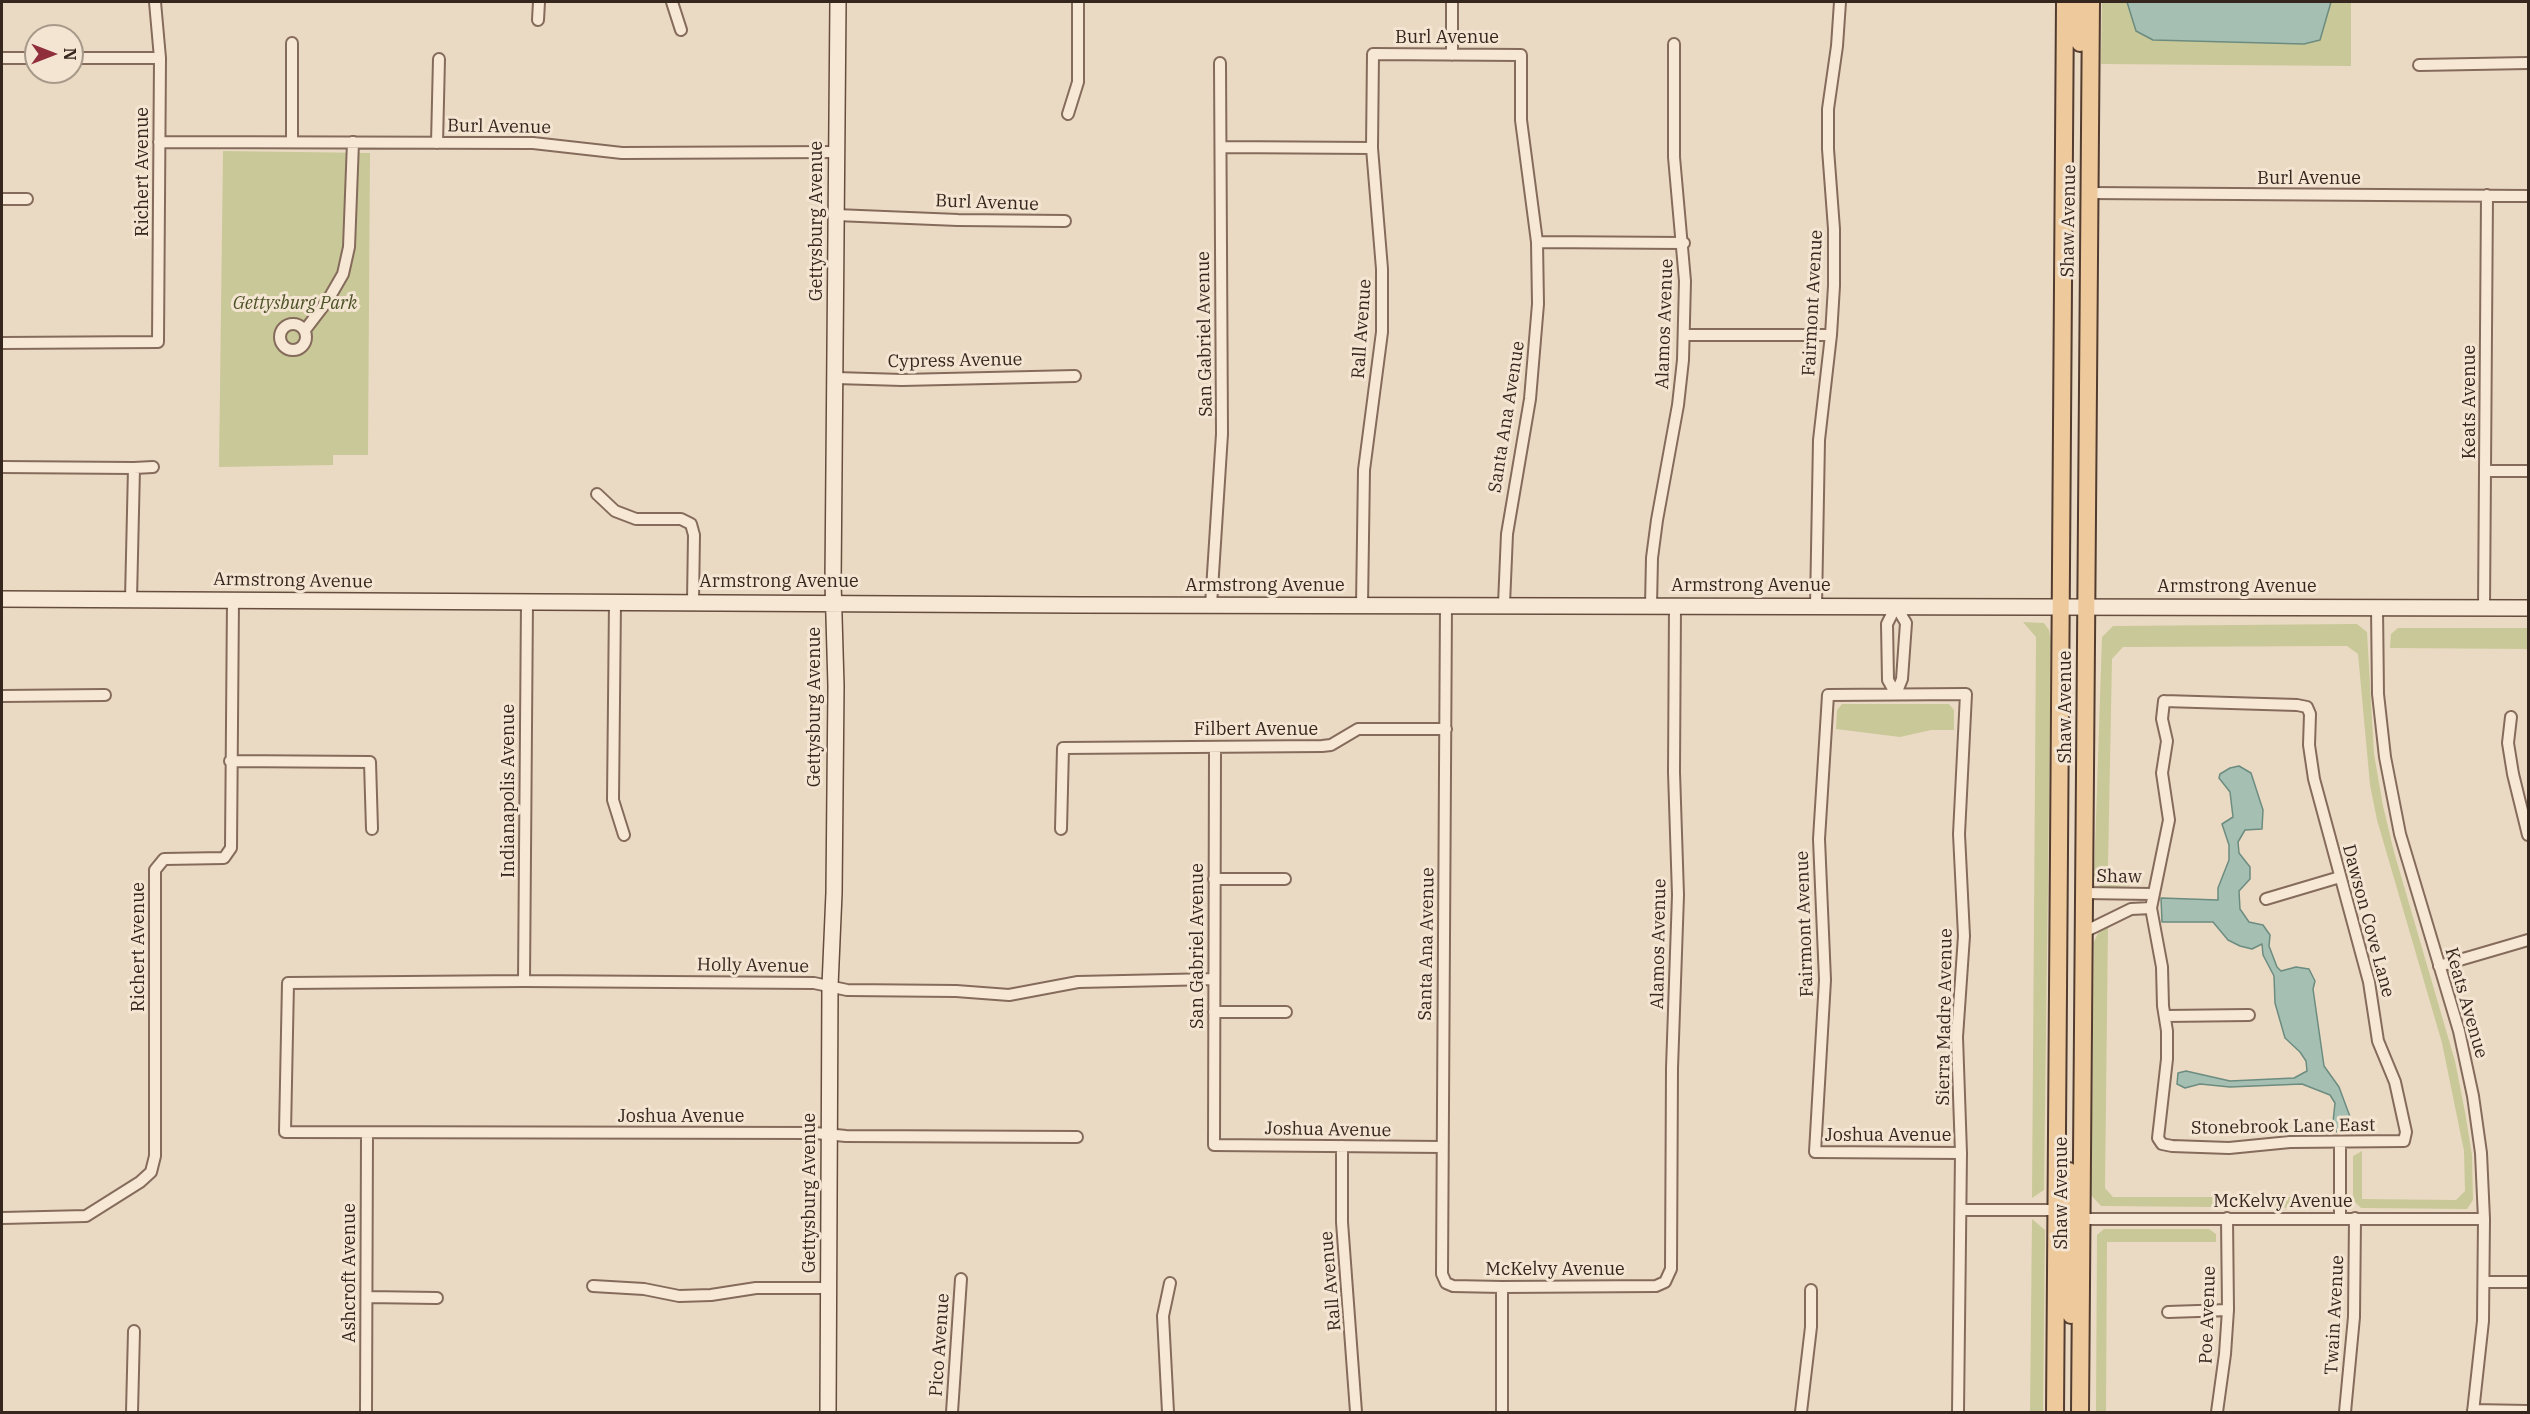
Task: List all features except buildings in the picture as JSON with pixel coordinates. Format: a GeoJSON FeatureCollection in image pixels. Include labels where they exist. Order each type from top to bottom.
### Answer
{"type":"FeatureCollection","features":[{"type":"Feature","properties":{"kind":"main road","name":"Shaw Avenue"},"geometry":{"type":"LineString","coordinates":[[2055,1413],[2066,2]]}},
{"type":"Feature","properties":{"kind":"main road"},"geometry":{"type":"LineString","coordinates":[[2076,2],[2079,10],[2080,55],[2090,67]]}},
{"type":"Feature","properties":{"kind":"main road","name":"Shaw Avenue"},"geometry":{"type":"LineString","coordinates":[[2080,1413],[2091,2]]}},
{"type":"Feature","properties":{"kind":"main road"},"geometry":{"type":"LineString","coordinates":[[2066,130],[2078,144],[2079,186],[2089,193]]}},
{"type":"Feature","properties":{"kind":"main road"},"geometry":{"type":"LineString","coordinates":[[2059,1066],[2068,1117],[2069,1203],[2073,1214],[2082,1219]]}},
{"type":"Feature","properties":{"kind":"main road"},"geometry":{"type":"LineString","coordinates":[[2057,1210],[2065,1218],[2070,1231],[2070,1305],[2081,1363]]}},
{"type":"Feature","properties":{"kind":"street","name":"Richert Avenue"},"geometry":{"type":"LineString","coordinates":[[2,343],[158,342],[160,58],[155,2]]}},
{"type":"Feature","properties":{"kind":"street"},"geometry":{"type":"LineString","coordinates":[[538,2],[538,20]]}},
{"type":"Feature","properties":{"kind":"street"},"geometry":{"type":"LineString","coordinates":[[672,2],[681,30]]}},
{"type":"Feature","properties":{"kind":"street","name":"Gettysburg Avenue"},"geometry":{"type":"LineString","coordinates":[[828,1413],[830,986],[834,869],[838,2]]}},
{"type":"Feature","properties":{"kind":"street"},"geometry":{"type":"LineString","coordinates":[[1068,114],[1078,82],[1078,2]]}},
{"type":"Feature","properties":{"kind":"street"},"geometry":{"type":"LineString","coordinates":[[1452,2],[1452,55]]}},
{"type":"Feature","properties":{"kind":"street","name":"Fairmont Avenue"},"geometry":{"type":"LineString","coordinates":[[1816,606],[1819,440],[1831,335],[1834,229],[1828,149],[1828,109],[1837,46],[1840,2]]}},
{"type":"Feature","properties":{"kind":"street"},"geometry":{"type":"LineString","coordinates":[[292,43],[292,142]]}},
{"type":"Feature","properties":{"kind":"street","name":"Alamos Avenue"},"geometry":{"type":"LineString","coordinates":[[1651,604],[1652,558],[1678,405],[1684,335],[1684,243],[1674,157],[1674,44]]}},
{"type":"Feature","properties":{"kind":"street","name":"Burl Avenue"},"geometry":{"type":"LineString","coordinates":[[1373,54],[1521,55]]}},
{"type":"Feature","properties":{"kind":"street","name":"Rall Avenue"},"geometry":{"type":"LineString","coordinates":[[1362,605],[1364,470],[1382,332],[1382,269],[1372,148],[1373,54]]}},
{"type":"Feature","properties":{"kind":"street","name":"Santa Ana Avenue"},"geometry":{"type":"LineString","coordinates":[[1504,604],[1511,498],[1536,354],[1537,242],[1521,120],[1521,55]]}},
{"type":"Feature","properties":{"kind":"street"},"geometry":{"type":"LineString","coordinates":[[2,58],[24,58]]}},
{"type":"Feature","properties":{"kind":"street"},"geometry":{"type":"LineString","coordinates":[[84,58],[160,58]]}},
{"type":"Feature","properties":{"kind":"street"},"geometry":{"type":"LineString","coordinates":[[437,143],[439,59]]}},
{"type":"Feature","properties":{"kind":"street","name":"San Gabriel Avenue"},"geometry":{"type":"LineString","coordinates":[[1211,605],[1222,434],[1220,63]]}},
{"type":"Feature","properties":{"kind":"street"},"geometry":{"type":"LineString","coordinates":[[2419,65],[2529,63]]}},
{"type":"Feature","properties":{"kind":"street","name":"Burl Avenue"},"geometry":{"type":"LineString","coordinates":[[159,142],[548,144],[622,153],[837,152]]}},
{"type":"Feature","properties":{"kind":"street"},"geometry":{"type":"LineString","coordinates":[[305,330],[328,300],[343,274],[349,247],[353,142]]}},
{"type":"Feature","properties":{"kind":"street"},"geometry":{"type":"LineString","coordinates":[[1221,147],[1372,148]]}},
{"type":"Feature","properties":{"kind":"street","name":"Burl Avenue"},"geometry":{"type":"LineString","coordinates":[[2089,193],[2529,195]]}},
{"type":"Feature","properties":{"kind":"street","name":"Keats Avenue"},"geometry":{"type":"LineString","coordinates":[[2484,608],[2487,195]]}},
{"type":"Feature","properties":{"kind":"street"},"geometry":{"type":"LineString","coordinates":[[2,199],[27,199]]}},
{"type":"Feature","properties":{"kind":"street","name":"Burl Avenue"},"geometry":{"type":"LineString","coordinates":[[836,215],[958,220],[1065,221]]}},
{"type":"Feature","properties":{"kind":"street"},"geometry":{"type":"LineString","coordinates":[[1537,242],[1684,243]]}},
{"type":"Feature","properties":{"kind":"street"},"geometry":{"type":"LineString","coordinates":[[1684,335],[1831,335]]}},
{"type":"Feature","properties":{"kind":"street","name":"Cypress Avenue"},"geometry":{"type":"LineString","coordinates":[[836,378],[902,380],[1075,376]]}},
{"type":"Feature","properties":{"kind":"street"},"geometry":{"type":"LineString","coordinates":[[2,467],[153,467]]}},
{"type":"Feature","properties":{"kind":"street"},"geometry":{"type":"LineString","coordinates":[[131,599],[134,468]]}},
{"type":"Feature","properties":{"kind":"street"},"geometry":{"type":"LineString","coordinates":[[2486,471],[2529,471]]}},
{"type":"Feature","properties":{"kind":"street"},"geometry":{"type":"LineString","coordinates":[[597,494],[615,511],[636,519],[681,519],[691,524],[694,535],[693,601]]}},
{"type":"Feature","properties":{"kind":"street","name":"Armstrong Avenue"},"geometry":{"type":"LineString","coordinates":[[2,599],[2529,608]]}},
{"type":"Feature","properties":{"kind":"street","name":"Richert Avenue"},"geometry":{"type":"LineString","coordinates":[[2,1218],[86,1216],[140,1182],[151,1172],[154,1156],[155,870],[164,859],[224,858],[231,848],[233,599]]}},
{"type":"Feature","properties":{"kind":"street","name":"Indianapolis Avenue"},"geometry":{"type":"LineString","coordinates":[[524,981],[527,601]]}},
{"type":"Feature","properties":{"kind":"street"},"geometry":{"type":"LineString","coordinates":[[615,601],[613,800],[624,835]]}},
{"type":"Feature","properties":{"kind":"street","name":"Santa Ana Avenue"},"geometry":{"type":"LineString","coordinates":[[1446,604],[1442,1147],[1442,1274],[1446,1283]]}},
{"type":"Feature","properties":{"kind":"street","name":"Alamos Avenue"},"geometry":{"type":"LineString","coordinates":[[1665,1282],[1671,1269],[1672,1068],[1678,906],[1674,772],[1676,605]]}},
{"type":"Feature","properties":{"kind":"street"},"geometry":{"type":"LineString","coordinates":[[1896,606],[1906,623],[1902,679],[1896,694]]}},
{"type":"Feature","properties":{"kind":"street"},"geometry":{"type":"LineString","coordinates":[[1896,606],[1887,624],[1888,680],[1896,694]]}},
{"type":"Feature","properties":{"kind":"street","name":"Keats Avenue"},"geometry":{"type":"LineString","coordinates":[[2377,607],[2378,694],[2385,757],[2400,834],[2459,1031],[2473,1096],[2481,1153],[2484,1282],[2479,1367],[2473,1412]]}},
{"type":"Feature","properties":{"kind":"street","name":"Fairmont Avenue"},"geometry":{"type":"LineString","coordinates":[[1815,1152],[1825,980],[1819,839],[1827,695],[1896,694]]}},
{"type":"Feature","properties":{"kind":"street","name":"Sierra Madre Avenue"},"geometry":{"type":"LineString","coordinates":[[1896,694],[1966,694],[1959,834],[1964,926],[1958,1037],[1961,1153],[1958,1413]]}},
{"type":"Feature","properties":{"kind":"street"},"geometry":{"type":"LineString","coordinates":[[2,696],[105,695]]}},
{"type":"Feature","properties":{"kind":"street","name":"Dawson Cove Lane"},"geometry":{"type":"LineString","coordinates":[[2152,894],[2169,820],[2162,773],[2167,741],[2162,718],[2164,701],[2307,707],[2310,714],[2309,745],[2314,778],[2370,982],[2378,1041],[2395,1082],[2406,1132],[2404,1141]]}},
{"type":"Feature","properties":{"kind":"street"},"geometry":{"type":"LineString","coordinates":[[2511,717],[2508,743],[2513,774],[2529,835]]}},
{"type":"Feature","properties":{"kind":"street","name":"Filbert Avenue"},"geometry":{"type":"LineString","coordinates":[[1061,829],[1063,748],[1322,747],[1339,742],[1358,729],[1446,729]]}},
{"type":"Feature","properties":{"kind":"street","name":"San Gabriel Avenue"},"geometry":{"type":"LineString","coordinates":[[1214,1145],[1215,747]]}},
{"type":"Feature","properties":{"kind":"street"},"geometry":{"type":"LineString","coordinates":[[230,761],[370,762],[372,829]]}},
{"type":"Feature","properties":{"kind":"street"},"geometry":{"type":"LineString","coordinates":[[2266,899],[2340,877]]}},
{"type":"Feature","properties":{"kind":"street"},"geometry":{"type":"LineString","coordinates":[[1214,879],[1285,879]]}},
{"type":"Feature","properties":{"kind":"street","name":"Shaw"},"geometry":{"type":"LineString","coordinates":[[2084,893],[2152,894]]}},
{"type":"Feature","properties":{"kind":"street"},"geometry":{"type":"LineString","coordinates":[[2152,894],[2151,908],[2162,967],[2164,1016],[2249,1015]]}},
{"type":"Feature","properties":{"kind":"street","name":"Shaw"},"geometry":{"type":"LineString","coordinates":[[2084,932],[2131,909],[2151,908]]}},
{"type":"Feature","properties":{"kind":"street"},"geometry":{"type":"LineString","coordinates":[[2439,966],[2529,940]]}},
{"type":"Feature","properties":{"kind":"street","name":"Holly Avenue"},"geometry":{"type":"LineString","coordinates":[[285,1132],[288,983],[524,981],[814,983],[847,990],[956,991],[1009,995],[1078,982],[1214,979]]}},
{"type":"Feature","properties":{"kind":"street"},"geometry":{"type":"LineString","coordinates":[[1214,1012],[1286,1012]]}},
{"type":"Feature","properties":{"kind":"street","name":"Stonebrook Lane East"},"geometry":{"type":"LineString","coordinates":[[2164,1016],[2167,1059],[2158,1128],[2158,1138],[2162,1144],[2229,1148],[2290,1142],[2404,1141]]}},
{"type":"Feature","properties":{"kind":"street","name":"Joshua Avenue"},"geometry":{"type":"LineString","coordinates":[[285,1132],[1077,1137]]}},
{"type":"Feature","properties":{"kind":"street","name":"Ashcroft Avenue"},"geometry":{"type":"LineString","coordinates":[[366,1413],[367,1133]]}},
{"type":"Feature","properties":{"kind":"street"},"geometry":{"type":"LineString","coordinates":[[2340,1142],[2340,1218]]}},
{"type":"Feature","properties":{"kind":"street","name":"Joshua Avenue"},"geometry":{"type":"LineString","coordinates":[[1214,1145],[1442,1147]]}},
{"type":"Feature","properties":{"kind":"street","name":"Rall Avenue"},"geometry":{"type":"LineString","coordinates":[[1342,1146],[1342,1222],[1356,1413]]}},
{"type":"Feature","properties":{"kind":"street","name":"Joshua Avenue"},"geometry":{"type":"LineString","coordinates":[[1815,1152],[1961,1153]]}},
{"type":"Feature","properties":{"kind":"street"},"geometry":{"type":"LineString","coordinates":[[1961,1210],[2057,1210]]}},
{"type":"Feature","properties":{"kind":"street","name":"Poe Avenue"},"geometry":{"type":"LineString","coordinates":[[2217,1413],[2228,1310],[2227,1218]]}},
{"type":"Feature","properties":{"kind":"street","name":"Twain Avenue"},"geometry":{"type":"LineString","coordinates":[[2345,1413],[2354,1317],[2355,1218]]}},
{"type":"Feature","properties":{"kind":"street","name":"McKelvy Avenue"},"geometry":{"type":"LineString","coordinates":[[2082,1219],[2484,1219]]}},
{"type":"Feature","properties":{"kind":"street","name":"Pico Avenue"},"geometry":{"type":"LineString","coordinates":[[952,1413],[961,1279]]}},
{"type":"Feature","properties":{"kind":"street","name":"McKelvy Avenue"},"geometry":{"type":"LineString","coordinates":[[1446,1283],[1453,1286],[1502,1287],[1656,1286],[1665,1282]]}},
{"type":"Feature","properties":{"kind":"street"},"geometry":{"type":"LineString","coordinates":[[2484,1282],[2529,1282]]}},
{"type":"Feature","properties":{"kind":"street"},"geometry":{"type":"LineString","coordinates":[[1168,1413],[1163,1316],[1170,1283]]}},
{"type":"Feature","properties":{"kind":"street"},"geometry":{"type":"LineString","coordinates":[[593,1286],[644,1289],[679,1296],[711,1295],[756,1288],[829,1288]]}},
{"type":"Feature","properties":{"kind":"street"},"geometry":{"type":"LineString","coordinates":[[1502,1287],[1502,1413]]}},
{"type":"Feature","properties":{"kind":"street"},"geometry":{"type":"LineString","coordinates":[[1801,1413],[1812,1327],[1811,1290]]}},
{"type":"Feature","properties":{"kind":"street"},"geometry":{"type":"LineString","coordinates":[[367,1297],[437,1298]]}},
{"type":"Feature","properties":{"kind":"street"},"geometry":{"type":"LineString","coordinates":[[2168,1312],[2228,1310]]}},
{"type":"Feature","properties":{"kind":"street"},"geometry":{"type":"LineString","coordinates":[[132,1413],[134,1331]]}},
{"type":"Feature","properties":{"kind":"street"},"geometry":{"type":"LineString","coordinates":[[2473,1412],[2529,1411]]}},
{"type":"Feature","properties":{"kind":"green space"},"geometry":{"type":"Polygon","coordinates":[[[2102,2],[2351,2],[2351,66],[2101,64],[2102,2]]]}},
{"type":"Feature","properties":{"kind":"green space","name":"Gettysburg Park"},"geometry":{"type":"Polygon","coordinates":[[[223,151],[370,153],[368,455],[333,455],[333,465],[219,467],[223,151]]]}},
{"type":"Feature","properties":{"kind":"green space"},"geometry":{"type":"Polygon","coordinates":[[[2023,622],[2044,623],[2049,630],[2051,641],[2044,1190],[2032,1198],[2036,637],[2023,622]]]}},
{"type":"Feature","properties":{"kind":"green space"},"geometry":{"type":"Polygon","coordinates":[[[2357,624],[2367,632],[2374,754],[2383,806],[2394,852],[2455,1061],[2465,1112],[2472,1155],[2473,1200],[2467,1209],[2361,1208],[2353,1200],[2353,1156],[2362,1151],[2362,1199],[2456,1200],[2465,1191],[2464,1151],[2442,1043],[2377,820],[2370,785],[2358,654],[2347,646],[2123,647],[2112,659],[2108,867],[2130,886],[2102,888],[2094,880],[2102,637],[2113,626],[2357,624]]]}},
{"type":"Feature","properties":{"kind":"green space"},"geometry":{"type":"Polygon","coordinates":[[[2398,628],[2528,628],[2528,649],[2390,648],[2391,634],[2398,628]]]}},
{"type":"Feature","properties":{"kind":"green space"},"geometry":{"type":"Polygon","coordinates":[[[1842,704],[1949,704],[1954,710],[1954,730],[1931,730],[1900,737],[1836,729],[1837,710],[1842,704]]]}},
{"type":"Feature","properties":{"kind":"green space"},"geometry":{"type":"Polygon","coordinates":[[[2108,927],[2105,1188],[2113,1197],[2326,1197],[2319,1208],[2101,1206],[2091,1195],[2094,942],[2098,933],[2108,927]]]}},
{"type":"Feature","properties":{"kind":"green space"},"geometry":{"type":"Polygon","coordinates":[[[2032,1219],[2045,1230],[2043,1412],[2030,1412],[2032,1219]]]}},
{"type":"Feature","properties":{"kind":"green space"},"geometry":{"type":"Polygon","coordinates":[[[2104,1229],[2209,1229],[2216,1234],[2216,1242],[2107,1242],[2106,1412],[2096,1412],[2097,1235],[2104,1229]]]}},
{"type":"Feature","properties":{"kind":"shaded area"},"geometry":{"type":"Polygon","coordinates":[[[2127,2],[2331,2],[2320,40],[2304,44],[2153,40],[2136,31],[2127,2]]]}},
{"type":"Feature","properties":{"kind":"shaded area"},"geometry":{"type":"Polygon","coordinates":[[[2239,766],[2251,773],[2263,810],[2262,829],[2245,830],[2238,842],[2239,853],[2250,867],[2250,879],[2239,891],[2240,909],[2249,922],[2263,925],[2270,935],[2269,946],[2277,967],[2281,971],[2296,967],[2309,969],[2315,981],[2313,989],[2324,1066],[2339,1087],[2356,1133],[2337,1132],[2333,1122],[2335,1103],[2330,1095],[2302,1084],[2230,1087],[2200,1084],[2185,1088],[2177,1084],[2178,1073],[2186,1071],[2230,1081],[2294,1078],[2307,1071],[2306,1061],[2300,1052],[2285,1038],[2275,1003],[2274,976],[2263,955],[2262,944],[2252,949],[2240,946],[2228,940],[2213,922],[2162,922],[2161,898],[2218,900],[2218,888],[2229,860],[2229,845],[2222,824],[2233,817],[2230,792],[2219,778],[2220,774],[2230,768],[2239,766]]]}}]}
